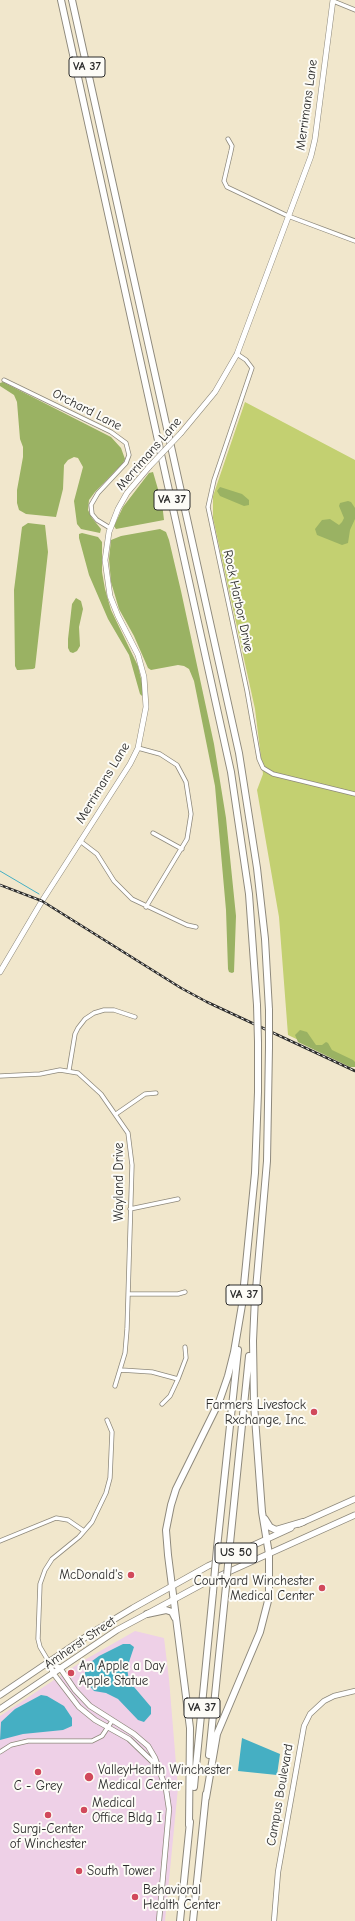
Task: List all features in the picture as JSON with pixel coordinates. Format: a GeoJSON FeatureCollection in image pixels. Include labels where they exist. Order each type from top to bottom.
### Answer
{"type":"FeatureCollection","features":[{"type":"Feature","properties":{"kind":"highway","name":"VA 37"},"geometry":{"type":"LineString","coordinates":[[61,0],[230,765],[249,894],[257,1005],[258,1042],[255,1173],[180,1921]]}},
{"type":"Feature","properties":{"kind":"highway","name":"VA 37"},"geometry":{"type":"LineString","coordinates":[[72,0],[239,753],[257,868],[269,1010],[270,1047],[267,1161],[255,1297],[193,1921]]}},
{"type":"Feature","properties":{"kind":"highway"},"geometry":{"type":"LineString","coordinates":[[189,1825],[190,1728],[166,1530],[171,1505],[180,1479],[224,1390],[234,1352],[244,1293]]}},
{"type":"Feature","properties":{"kind":"highway"},"geometry":{"type":"LineString","coordinates":[[206,1798],[217,1734],[266,1616],[270,1591],[269,1554],[265,1540],[262,1512],[253,1398],[255,1297]]}},
{"type":"Feature","properties":{"kind":"highway"},"geometry":{"type":"LineString","coordinates":[[262,1512],[266,1522],[273,1529],[285,1529],[303,1522]]}},
{"type":"Feature","properties":{"kind":"highway"},"geometry":{"type":"LineString","coordinates":[[147,1614],[158,1610],[169,1611],[174,1615],[177,1622]]}},
{"type":"Feature","properties":{"kind":"main road","name":"Merrimans Lane"},"geometry":{"type":"LineString","coordinates":[[0,972],[80,841],[130,764],[138,748],[145,718],[146,687],[138,655],[116,614],[108,589],[105,560],[110,528],[118,508],[127,493],[216,392],[237,354],[314,147],[333,0]]}},
{"type":"Feature","properties":{"kind":"main road","name":"US 50"},"geometry":{"type":"LineString","coordinates":[[172,1586],[224,1558],[355,1499]]}},
{"type":"Feature","properties":{"kind":"main road","name":"US 50"},"geometry":{"type":"LineString","coordinates":[[174,1599],[355,1515]]}},
{"type":"Feature","properties":{"kind":"main road","name":"Amherst Street"},"geometry":{"type":"LineString","coordinates":[[0,1695],[122,1614],[172,1586]]}},
{"type":"Feature","properties":{"kind":"main road","name":"Amherst Street"},"geometry":{"type":"LineString","coordinates":[[0,1709],[117,1630],[174,1599]]}},
{"type":"Feature","properties":{"kind":"street"},"geometry":{"type":"LineString","coordinates":[[333,0],[355,10]]}},
{"type":"Feature","properties":{"kind":"street"},"geometry":{"type":"LineString","coordinates":[[228,139],[232,146],[232,151],[224,181],[226,186],[288,216],[355,240]]}},
{"type":"Feature","properties":{"kind":"street","name":"Rock Harbor Drive"},"geometry":{"type":"LineString","coordinates":[[237,354],[250,364],[252,368],[214,480],[208,507],[249,697],[259,759],[263,768],[274,774],[355,794]]}},
{"type":"Feature","properties":{"kind":"street","name":"Orchard Lane"},"geometry":{"type":"LineString","coordinates":[[4,380],[111,432],[126,443],[129,455],[126,463],[98,493],[91,505],[92,514],[97,520],[110,528]]}},
{"type":"Feature","properties":{"kind":"street"},"geometry":{"type":"LineString","coordinates":[[138,748],[166,757],[177,765],[187,787],[191,814],[190,830],[182,849],[146,907]]}},
{"type":"Feature","properties":{"kind":"street"},"geometry":{"type":"LineString","coordinates":[[153,833],[182,849]]}},
{"type":"Feature","properties":{"kind":"street"},"geometry":{"type":"LineString","coordinates":[[80,841],[92,849],[101,858],[111,876],[122,891],[132,899],[146,907],[187,925],[196,927]]}},
{"type":"Feature","properties":{"kind":"street"},"geometry":{"type":"LineString","coordinates":[[0,1076],[40,1074],[69,1070],[75,1034],[85,1019],[94,1013],[104,1010],[114,1010],[135,1017]]}},
{"type":"Feature","properties":{"kind":"street","name":"Wayland Drive"},"geometry":{"type":"LineString","coordinates":[[69,1070],[83,1076],[93,1085],[125,1127],[129,1138],[132,1165],[126,1343],[121,1370],[115,1386]]}},
{"type":"Feature","properties":{"kind":"street"},"geometry":{"type":"LineString","coordinates":[[116,1114],[145,1094],[156,1093]]}},
{"type":"Feature","properties":{"kind":"street"},"geometry":{"type":"LineString","coordinates":[[130,1209],[178,1199]]}},
{"type":"Feature","properties":{"kind":"street"},"geometry":{"type":"LineString","coordinates":[[128,1294],[178,1294],[185,1292]]}},
{"type":"Feature","properties":{"kind":"street"},"geometry":{"type":"LineString","coordinates":[[162,1404],[168,1399],[178,1379],[186,1358],[184,1347]]}},
{"type":"Feature","properties":{"kind":"street"},"geometry":{"type":"LineString","coordinates":[[121,1370],[152,1372],[178,1379]]}},
{"type":"Feature","properties":{"kind":"street"},"geometry":{"type":"LineString","coordinates":[[107,1420],[112,1432],[108,1486],[92,1522],[84,1532],[52,1559],[45,1570],[40,1584],[38,1638],[40,1647],[49,1662],[53,1673],[79,1707],[95,1720],[129,1739],[157,1766]]}},
{"type":"Feature","properties":{"kind":"street"},"geometry":{"type":"LineString","coordinates":[[0,1541],[56,1518],[68,1520],[84,1532]]}},
{"type":"Feature","properties":{"kind":"street"},"geometry":{"type":"LineString","coordinates":[[49,1662],[60,1668],[82,1699],[95,1710],[141,1740],[152,1752],[166,1789],[169,1809],[159,1921]]}},
{"type":"Feature","properties":{"kind":"street","name":"Campus Boulevard"},"geometry":{"type":"LineString","coordinates":[[274,1921],[278,1872],[304,1726],[310,1714],[321,1703],[334,1696],[355,1691]]}},
{"type":"Feature","properties":{"kind":"street","name":"Campus Boulevard"},"geometry":{"type":"LineString","coordinates":[[343,1694],[355,1694]]}},
{"type":"Feature","properties":{"kind":"street"},"geometry":{"type":"LineString","coordinates":[[0,1752],[11,1745],[28,1741],[90,1742],[100,1738],[109,1728],[112,1721]]}},
{"type":"Feature","properties":{"kind":"shaded area","name":"ValleyHealth Winchester Medical Center"},"geometry":{"type":"Polygon","coordinates":[[[135,1631],[164,1638],[169,1679],[178,1788],[165,1921],[0,1921],[0,1716],[81,1662],[135,1631]]]}},
{"type":"Feature","properties":{"kind":"green space"},"geometry":{"type":"Polygon","coordinates":[[[3,382],[111,437],[121,448],[125,459],[123,463],[89,500],[88,510],[92,518],[101,529],[100,533],[81,529],[77,524],[74,501],[83,467],[78,458],[74,457],[68,460],[64,465],[63,489],[56,517],[26,514],[19,510],[17,503],[17,490],[23,457],[23,447],[20,439],[17,402],[14,395],[0,386],[0,383],[3,382]]]}},
{"type":"Feature","properties":{"kind":"green space"},"geometry":{"type":"Polygon","coordinates":[[[245,402],[355,460],[355,1067],[288,1035],[279,917],[257,790],[263,774],[255,709],[213,518],[213,496],[245,402]]]}},
{"type":"Feature","properties":{"kind":"green space"},"geometry":{"type":"Polygon","coordinates":[[[153,472],[162,503],[164,520],[116,529],[114,526],[123,507],[149,473],[153,472]]]}},
{"type":"Feature","properties":{"kind":"green space"},"geometry":{"type":"Polygon","coordinates":[[[220,487],[242,494],[249,500],[249,505],[244,506],[220,496],[217,491],[220,487]]]}},
{"type":"Feature","properties":{"kind":"green space"},"geometry":{"type":"Polygon","coordinates":[[[348,501],[351,502],[355,508],[355,519],[350,530],[348,543],[342,545],[317,535],[315,529],[322,520],[330,519],[339,525],[342,522],[344,518],[339,506],[340,503],[348,501]]]}},
{"type":"Feature","properties":{"kind":"green space"},"geometry":{"type":"Polygon","coordinates":[[[28,523],[45,525],[48,552],[35,668],[17,670],[15,666],[14,590],[22,527],[28,523]]]}},
{"type":"Feature","properties":{"kind":"green space"},"geometry":{"type":"Polygon","coordinates":[[[160,529],[166,532],[169,540],[181,591],[214,744],[226,818],[236,916],[234,972],[232,973],[229,972],[228,969],[226,910],[215,786],[194,681],[189,669],[184,666],[178,665],[151,670],[148,668],[134,636],[119,609],[111,582],[109,559],[111,540],[121,536],[160,529]]]}},
{"type":"Feature","properties":{"kind":"green space"},"geometry":{"type":"Polygon","coordinates":[[[82,533],[98,537],[102,542],[102,572],[105,589],[111,610],[138,666],[142,683],[142,696],[140,694],[129,655],[108,619],[89,575],[79,538],[79,534],[82,533]]]}},
{"type":"Feature","properties":{"kind":"green space"},"geometry":{"type":"Polygon","coordinates":[[[76,598],[81,601],[83,609],[79,627],[80,646],[77,651],[73,653],[70,652],[68,648],[68,639],[72,604],[76,598]]]}},
{"type":"Feature","properties":{"kind":"green space"},"geometry":{"type":"Polygon","coordinates":[[[300,1030],[307,1032],[316,1045],[322,1045],[326,1042],[328,1043],[332,1050],[353,1060],[355,1062],[355,1067],[350,1067],[298,1042],[295,1035],[300,1030]]]}},
{"type":"Feature","properties":{"kind":"water"},"geometry":{"type":"Polygon","coordinates":[[[123,1644],[130,1644],[134,1647],[127,1668],[129,1681],[151,1707],[151,1714],[144,1722],[138,1720],[118,1699],[106,1693],[94,1691],[85,1681],[85,1671],[88,1664],[99,1656],[123,1644]]]}},
{"type":"Feature","properties":{"kind":"water"},"geometry":{"type":"Polygon","coordinates":[[[41,1695],[47,1696],[64,1706],[72,1718],[72,1726],[63,1730],[23,1734],[0,1740],[1,1722],[15,1709],[41,1695]]]}},
{"type":"Feature","properties":{"kind":"water"},"geometry":{"type":"Polygon","coordinates":[[[242,1738],[280,1754],[277,1775],[238,1771],[242,1738]]]}},
{"type":"Feature","properties":{"kind":"waterway"},"geometry":{"type":"LineString","coordinates":[[0,871],[39,894]]}},
{"type":"Feature","properties":{"kind":"railway"},"geometry":{"type":"LineString","coordinates":[[0,885],[42,901],[181,988],[207,1002],[355,1071]]}},
{"type":"Feature","properties":{"kind":"place","name":"Farmers Livestock Rxchange, Inc."},"geometry":{"type":"Point","coordinates":[314,1412]}},
{"type":"Feature","properties":{"kind":"place","name":"McDonald's"},"geometry":{"type":"Point","coordinates":[131,1575]}},
{"type":"Feature","properties":{"kind":"place","name":"Courtyard Winchester Medical Center"},"geometry":{"type":"Point","coordinates":[322,1588]}},
{"type":"Feature","properties":{"kind":"place","name":"An Apple a Day Apple Statue"},"geometry":{"type":"Point","coordinates":[71,1673]}},
{"type":"Feature","properties":{"kind":"place","name":"C - Grey"},"geometry":{"type":"Point","coordinates":[38,1772]}},
{"type":"Feature","properties":{"kind":"place","name":"ValleyHealth Winchester Medical Center"},"geometry":{"type":"Point","coordinates":[89,1777]}},
{"type":"Feature","properties":{"kind":"place","name":"Medical Office Bldg I"},"geometry":{"type":"Point","coordinates":[84,1810]}},
{"type":"Feature","properties":{"kind":"place","name":"Surgi-Center of Winchester"},"geometry":{"type":"Point","coordinates":[48,1815]}},
{"type":"Feature","properties":{"kind":"place","name":"South Tower"},"geometry":{"type":"Point","coordinates":[79,1871]}},
{"type":"Feature","properties":{"kind":"place","name":"Behavioral Health Center"},"geometry":{"type":"Point","coordinates":[135,1897]}}]}
